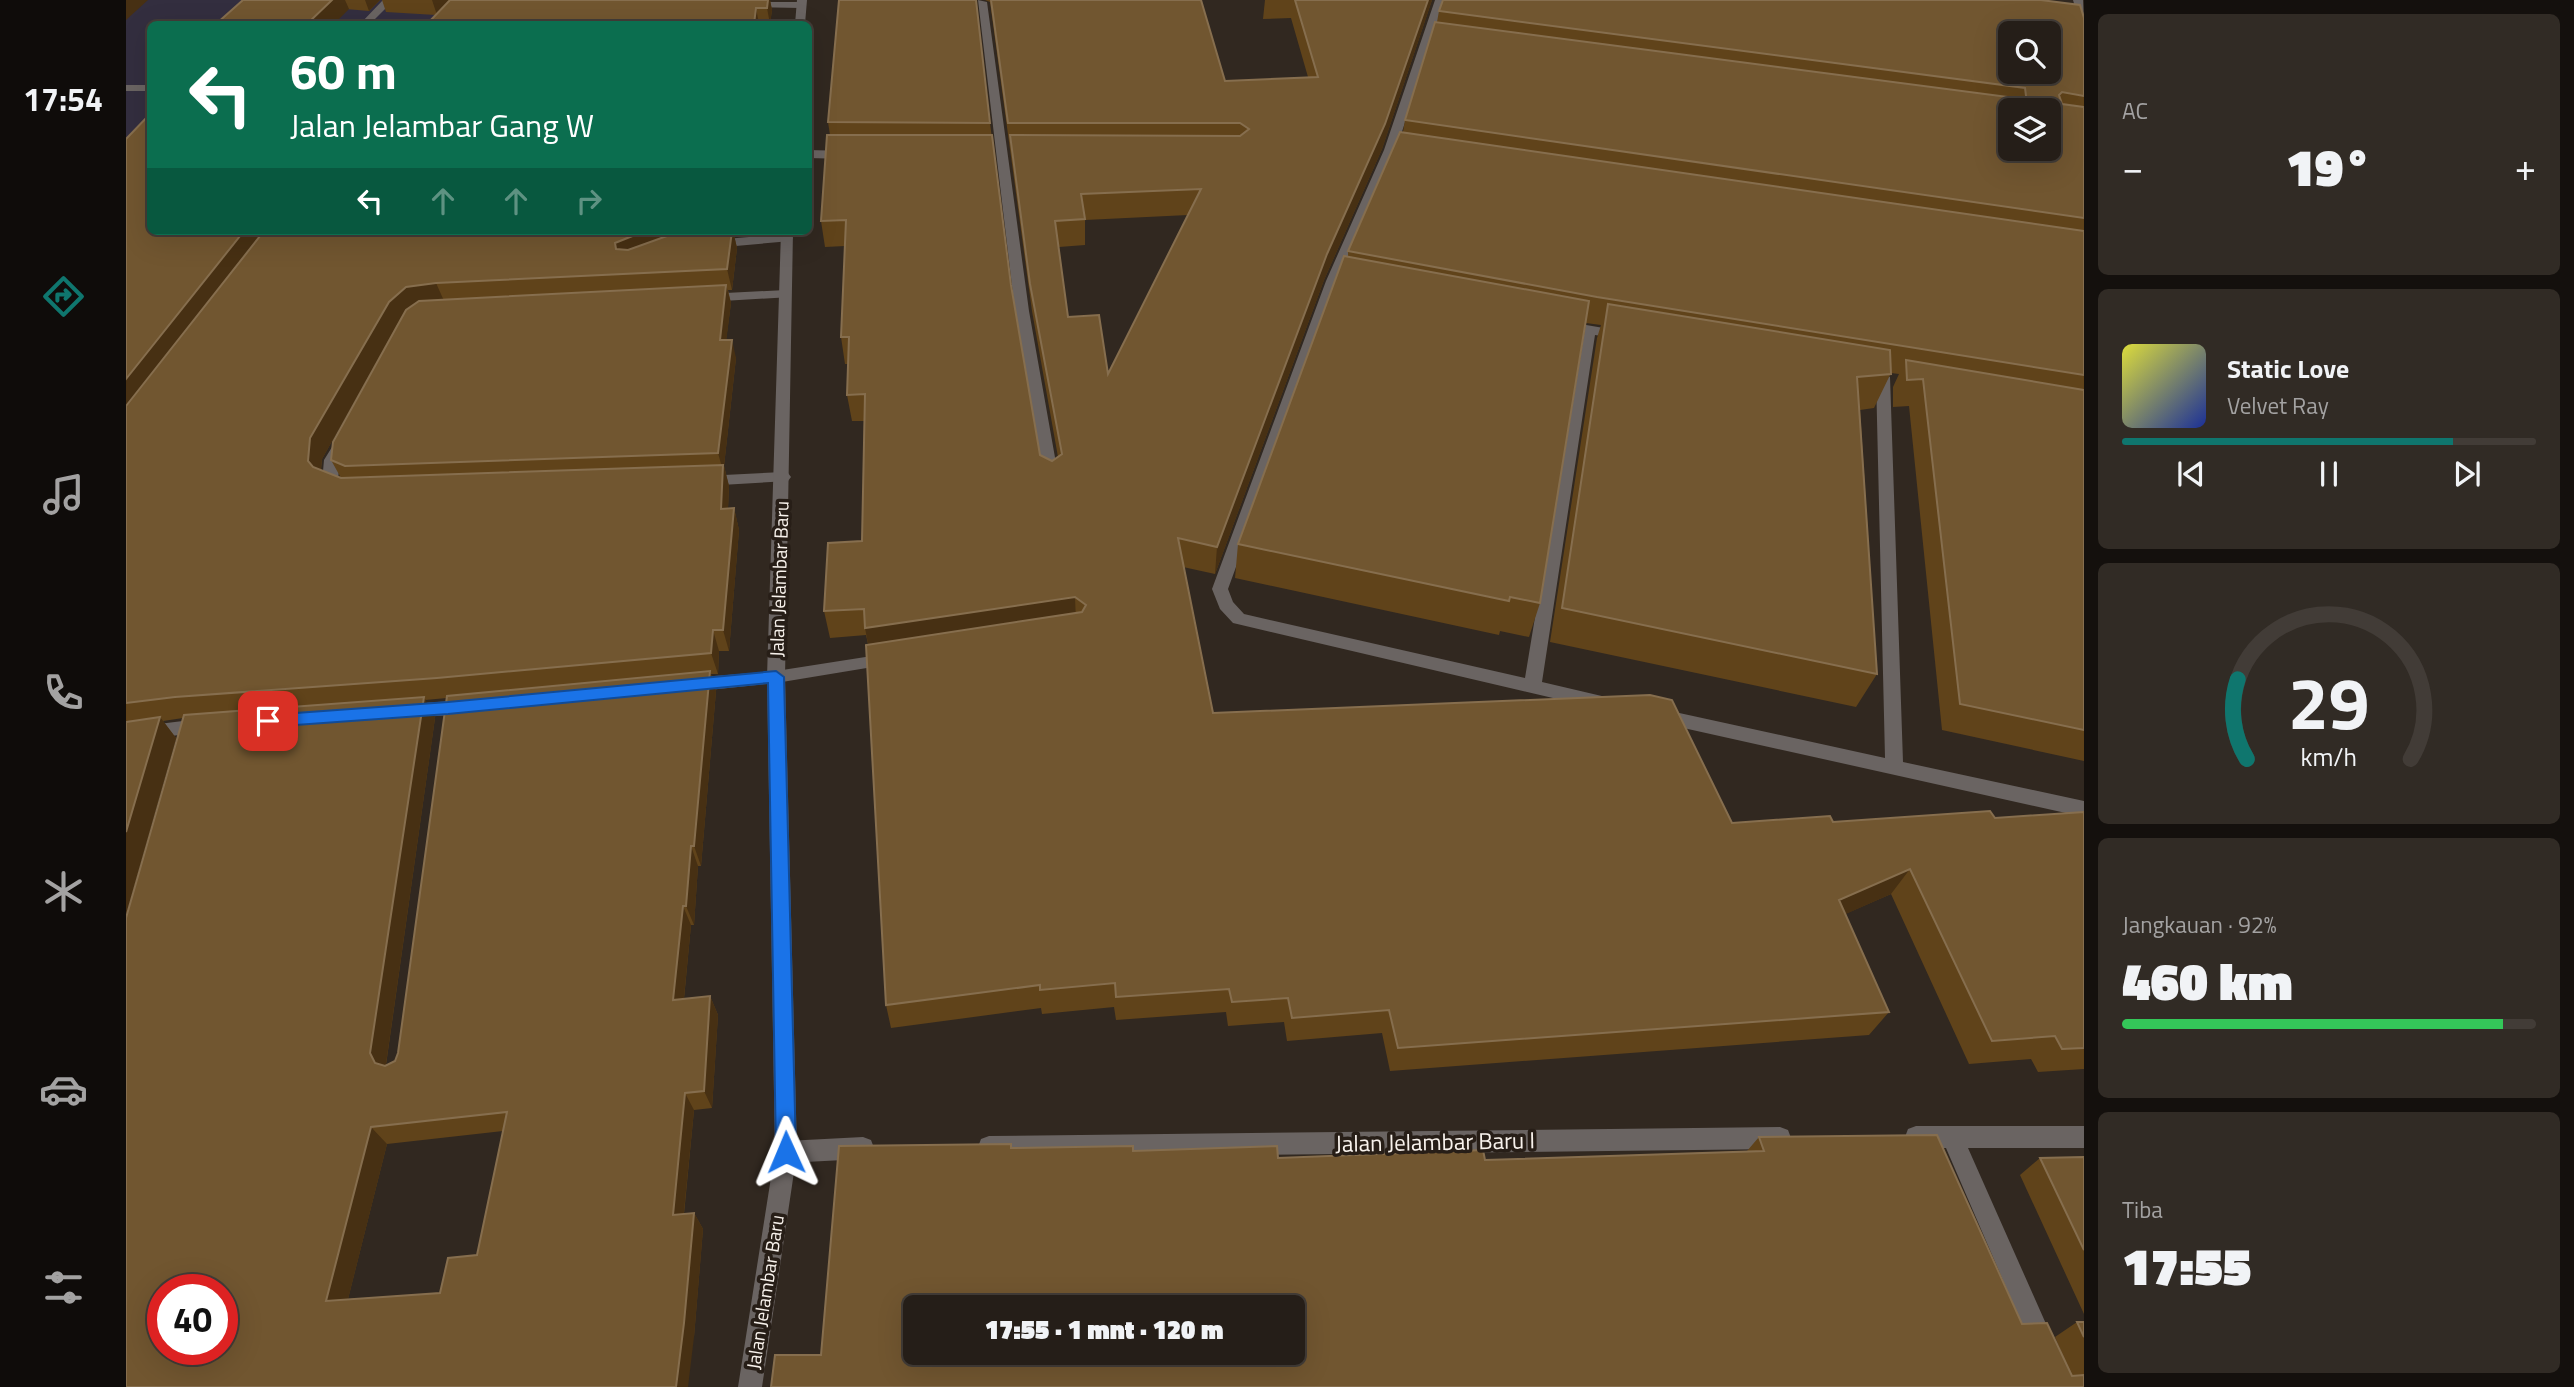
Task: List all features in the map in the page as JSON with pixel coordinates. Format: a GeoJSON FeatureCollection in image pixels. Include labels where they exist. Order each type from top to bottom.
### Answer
{"type":"FeatureCollection","features":[{"type":"Feature","properties":{"kind":"street"},"geometry":{"type":"LineString","coordinates":[[368,21],[389,0]]}},
{"type":"Feature","properties":{"kind":"street"},"geometry":{"type":"LineString","coordinates":[[1440,0],[1432,40],[1397,151],[1340,282],[1220,589],[1226,606],[1238,619],[1612,705]]}},
{"type":"Feature","properties":{"kind":"street"},"geometry":{"type":"LineString","coordinates":[[2071,23],[2084,23],[2078,0]]}},
{"type":"Feature","properties":{"kind":"street"},"geometry":{"type":"LineString","coordinates":[[982,2],[1022,311],[1052,481]]}},
{"type":"Feature","properties":{"kind":"street"},"geometry":{"type":"LineString","coordinates":[[738,4],[802,3],[800,21]]}},
{"type":"Feature","properties":{"kind":"street"},"geometry":{"type":"LineString","coordinates":[[126,88],[147,88]]}},
{"type":"Feature","properties":{"kind":"street"},"geometry":{"type":"LineString","coordinates":[[812,154],[859,155]]}},
{"type":"Feature","properties":{"kind":"street"},"geometry":{"type":"LineString","coordinates":[[694,245],[779,235]]}},
{"type":"Feature","properties":{"kind":"street","name":"Jalan Jelambar Baru"},"geometry":{"type":"LineString","coordinates":[[750,1387],[786,1152],[776,677],[787,235]]}},
{"type":"Feature","properties":{"kind":"street"},"geometry":{"type":"LineString","coordinates":[[686,299],[786,294]]}},
{"type":"Feature","properties":{"kind":"street"},"geometry":{"type":"LineString","coordinates":[[1548,322],[1642,339]]}},
{"type":"Feature","properties":{"kind":"street"},"geometry":{"type":"LineString","coordinates":[[1532,688],[1589,330]]}},
{"type":"Feature","properties":{"kind":"street"},"geometry":{"type":"LineString","coordinates":[[1883,377],[1894,767]]}},
{"type":"Feature","properties":{"kind":"street"},"geometry":{"type":"LineString","coordinates":[[351,426],[332,460],[330,482],[352,492],[366,492]]}},
{"type":"Feature","properties":{"kind":"street"},"geometry":{"type":"LineString","coordinates":[[684,481],[783,477]]}},
{"type":"Feature","properties":{"kind":"street"},"geometry":{"type":"LineString","coordinates":[[679,686],[776,677],[907,656]]}},
{"type":"Feature","properties":{"kind":"street"},"geometry":{"type":"LineString","coordinates":[[394,712],[447,715],[489,704]]}},
{"type":"Feature","properties":{"kind":"street"},"geometry":{"type":"LineString","coordinates":[[1639,711],[2084,809]]}},
{"type":"Feature","properties":{"kind":"street"},"geometry":{"type":"LineString","coordinates":[[126,735],[198,726],[184,752]]}},
{"type":"Feature","properties":{"kind":"street"},"geometry":{"type":"LineString","coordinates":[[1952,1136],[2062,1387]]}},
{"type":"Feature","properties":{"kind":"street"},"geometry":{"type":"LineString","coordinates":[[1896,1137],[2084,1137]]}},
{"type":"Feature","properties":{"kind":"street","name":"Jalan Jelambar Baru I"},"geometry":{"type":"LineString","coordinates":[[972,1147],[1798,1138]]}},
{"type":"Feature","properties":{"kind":"street"},"geometry":{"type":"LineString","coordinates":[[786,1152],[888,1148]]}},
{"type":"Feature","properties":{"kind":"shaded area"},"geometry":{"type":"Polygon","coordinates":[[[126,0],[476,0],[459,21],[147,21],[147,137],[126,161],[126,0]]]}},
{"type":"Feature","properties":{"kind":"building"},"geometry":{"type":"Polygon","coordinates":[[[243,0],[332,0],[310,21],[219,21],[243,0]]]}},
{"type":"Feature","properties":{"kind":"building"},"geometry":{"type":"Polygon","coordinates":[[[450,0],[768,0],[767,8],[756,8],[754,21],[430,21],[450,0]]]}},
{"type":"Feature","properties":{"kind":"building"},"geometry":{"type":"Polygon","coordinates":[[[839,0],[976,0],[990,123],[828,122],[839,0]]]}},
{"type":"Feature","properties":{"kind":"building"},"geometry":{"type":"Polygon","coordinates":[[[991,0],[1201,0],[1225,81],[1318,77],[1295,0],[1428,0],[1385,124],[1327,254],[1217,547],[1178,538],[1213,713],[1650,695],[1672,700],[1732,823],[1830,816],[1833,822],[1990,811],[1995,818],[2084,812],[2084,1048],[2062,1049],[2055,1036],[1992,1041],[1910,869],[1839,900],[1889,1012],[1398,1048],[1389,1010],[1292,1018],[1288,998],[1232,1002],[1229,989],[1116,997],[1115,983],[1040,990],[1040,985],[886,1005],[866,645],[1082,612],[1086,605],[1075,597],[865,628],[864,609],[824,611],[828,543],[862,541],[865,394],[847,395],[849,337],[841,337],[846,220],[821,221],[827,135],[992,135],[1011,285],[1040,455],[1052,461],[1062,454],[1030,284],[1010,135],[1240,136],[1249,129],[1240,123],[1008,123],[991,0]],[[1201,189],[1081,194],[1085,219],[1055,221],[1068,317],[1099,315],[1108,374],[1201,189]]]}},
{"type":"Feature","properties":{"kind":"building"},"geometry":{"type":"Polygon","coordinates":[[[1443,0],[2041,0],[2080,5],[2084,18],[2084,96],[2062,92],[2060,98],[2024,98],[2025,88],[1439,11],[1443,0]]]}},
{"type":"Feature","properties":{"kind":"building"},"geometry":{"type":"Polygon","coordinates":[[[1435,22],[2015,98],[1998,98],[1998,161],[2061,161],[2061,101],[2062,104],[2084,107],[2084,218],[1405,120],[1435,22]]]}},
{"type":"Feature","properties":{"kind":"building"},"geometry":{"type":"Polygon","coordinates":[[[147,117],[147,235],[241,235],[126,379],[126,139],[147,117]]]}},
{"type":"Feature","properties":{"kind":"building"},"geometry":{"type":"Polygon","coordinates":[[[1400,132],[2084,231],[2084,375],[1597,297],[1348,251],[1400,132]]]}},
{"type":"Feature","properties":{"kind":"building"},"geometry":{"type":"Polygon","coordinates":[[[261,235],[635,235],[615,243],[616,249],[628,250],[670,235],[731,235],[727,269],[436,283],[406,287],[389,302],[310,438],[308,461],[313,467],[341,478],[723,465],[721,509],[734,508],[723,630],[713,630],[711,653],[126,703],[126,406],[261,235]]]}},
{"type":"Feature","properties":{"kind":"building"},"geometry":{"type":"Polygon","coordinates":[[[1344,256],[1589,301],[1540,603],[1510,597],[1509,601],[1238,544],[1344,256]]]}},
{"type":"Feature","properties":{"kind":"building"},"geometry":{"type":"Polygon","coordinates":[[[726,285],[720,340],[732,340],[718,453],[345,466],[331,460],[333,442],[406,310],[419,301],[726,285]]]}},
{"type":"Feature","properties":{"kind":"building"},"geometry":{"type":"Polygon","coordinates":[[[1608,304],[1890,350],[1891,374],[1857,377],[1877,674],[1562,608],[1608,304]]]}},
{"type":"Feature","properties":{"kind":"building"},"geometry":{"type":"Polygon","coordinates":[[[1906,360],[2084,390],[2084,730],[1960,704],[1923,379],[1907,380],[1906,360]]]}},
{"type":"Feature","properties":{"kind":"building"},"geometry":{"type":"Polygon","coordinates":[[[710,671],[694,846],[691,846],[673,1000],[710,996],[704,1091],[685,1093],[673,1215],[694,1213],[676,1387],[126,1387],[126,918],[184,715],[424,697],[370,1053],[375,1063],[385,1066],[395,1061],[447,696],[710,671]],[[507,1112],[371,1127],[326,1301],[440,1293],[448,1258],[477,1255],[507,1112]]]}},
{"type":"Feature","properties":{"kind":"building"},"geometry":{"type":"Polygon","coordinates":[[[160,717],[126,832],[126,722],[160,717]]]}},
{"type":"Feature","properties":{"kind":"building"},"geometry":{"type":"Polygon","coordinates":[[[1937,1135],[2022,1324],[2047,1323],[2072,1376],[2084,1375],[2084,1387],[771,1387],[775,1355],[821,1355],[839,1146],[1133,1146],[1133,1151],[1277,1146],[1278,1158],[1483,1150],[1485,1160],[1764,1151],[1759,1137],[1937,1135]]]}},
{"type":"Feature","properties":{"kind":"building"},"geometry":{"type":"Polygon","coordinates":[[[2084,1157],[2084,1250],[2040,1158],[2084,1157]]]}},
{"type":"Feature","properties":{"kind":"building"},"geometry":{"type":"Polygon","coordinates":[[[2077,1322],[2084,1322],[2084,1337],[2077,1322]]]}},
{"type":"Feature","properties":{"kind":"route"},"geometry":{"type":"LineString","coordinates":[[268,721],[448,708],[776,677],[786,1152]]}}]}
